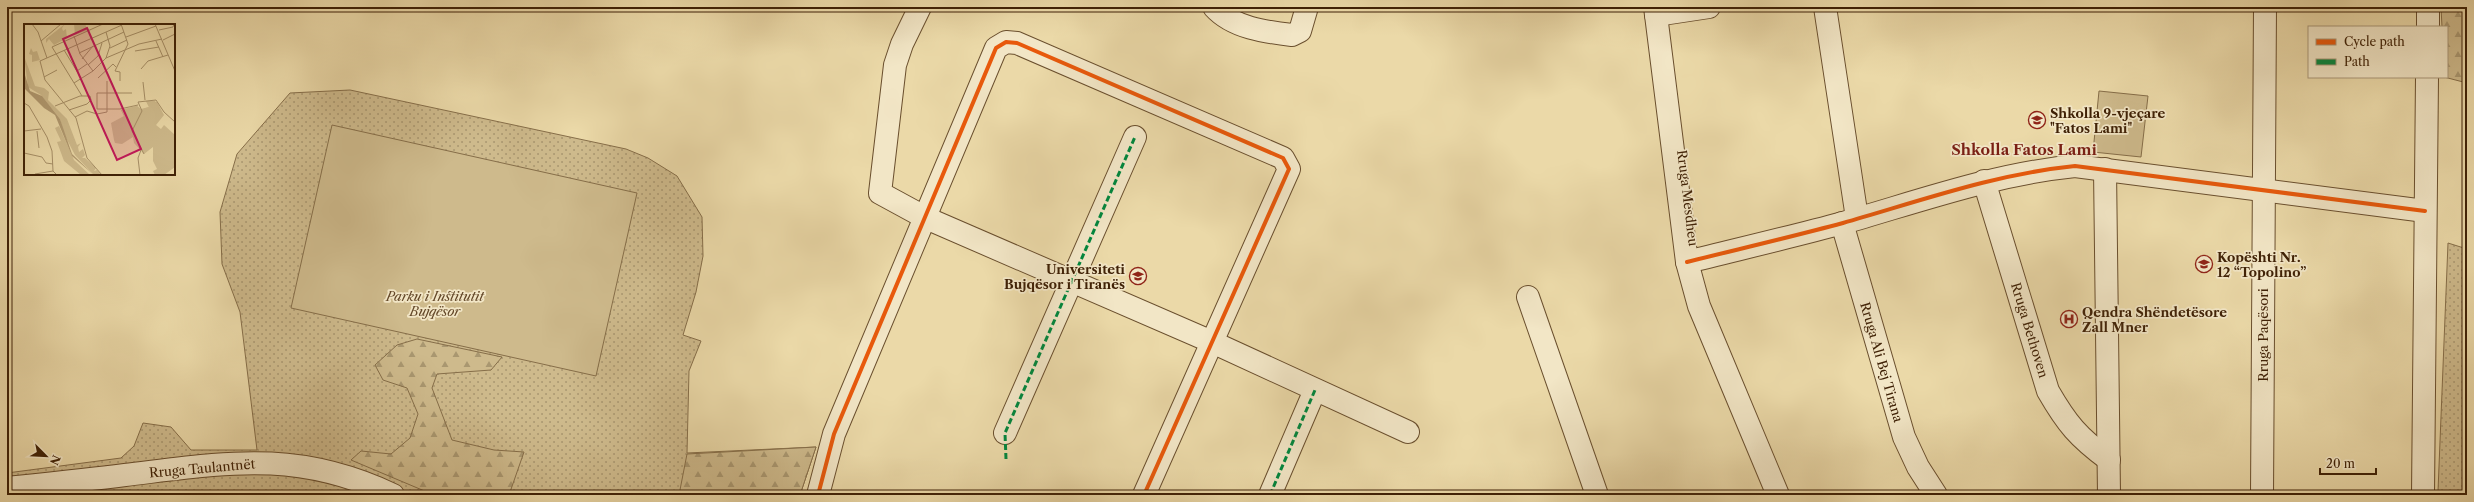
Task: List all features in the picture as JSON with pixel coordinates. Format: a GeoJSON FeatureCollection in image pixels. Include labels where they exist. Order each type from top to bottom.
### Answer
{"type":"FeatureCollection","features":[{"type":"Feature","properties":{"kind":"street"},"geometry":{"type":"LineString","coordinates":[[920,7],[908,29],[895,65],[880,193],[926,218],[1212,342],[1408,432]]}},
{"type":"Feature","properties":{"kind":"street"},"geometry":{"type":"LineString","coordinates":[[1214,7],[1221,14],[1243,25],[1292,35],[1300,31],[1307,7]]}},
{"type":"Feature","properties":{"kind":"street"},"geometry":{"type":"LineString","coordinates":[[1656,11],[1709,7]]}},
{"type":"Feature","properties":{"kind":"street","name":"Rruga Ali Bej Tirana"},"geometry":{"type":"LineString","coordinates":[[1825,7],[1850,220],[1904,437],[1918,467],[1936,495]]}},
{"type":"Feature","properties":{"kind":"street","name":"Rruga Paqësori"},"geometry":{"type":"LineString","coordinates":[[2262,495],[2266,7]]}},
{"type":"Feature","properties":{"kind":"street"},"geometry":{"type":"LineString","coordinates":[[2428,7],[2428,26]]}},
{"type":"Feature","properties":{"kind":"street","name":"Rruga Mesdheu"},"geometry":{"type":"LineString","coordinates":[[1656,11],[1687,262],[1699,306],[1778,495]]}},
{"type":"Feature","properties":{"kind":"street"},"geometry":{"type":"LineString","coordinates":[[818,495],[834,434],[926,218],[996,48],[1006,42],[1017,43],[1166,106],[1283,158],[1289,169],[1144,495]]}},
{"type":"Feature","properties":{"kind":"street"},"geometry":{"type":"LineString","coordinates":[[2423,495],[2427,78]]}},
{"type":"Feature","properties":{"kind":"street"},"geometry":{"type":"LineString","coordinates":[[1004,433],[1135,137]]}},
{"type":"Feature","properties":{"kind":"street"},"geometry":{"type":"LineString","coordinates":[[1687,262],[1850,220],[1984,181],[2055,168],[2075,166],[2425,211]]}},
{"type":"Feature","properties":{"kind":"street"},"geometry":{"type":"LineString","coordinates":[[2105,169],[2109,495]]}},
{"type":"Feature","properties":{"kind":"street","name":"Rruga Bethoven"},"geometry":{"type":"LineString","coordinates":[[1984,181],[2048,391],[2064,418],[2076,434],[2109,460]]}},
{"type":"Feature","properties":{"kind":"street"},"geometry":{"type":"LineString","coordinates":[[1528,297],[1597,495]]}},
{"type":"Feature","properties":{"kind":"street"},"geometry":{"type":"LineString","coordinates":[[1270,495],[1316,390]]}},
{"type":"Feature","properties":{"kind":"street","name":"Rruga Taulantnët"},"geometry":{"type":"LineString","coordinates":[[7,488],[222,463],[272,462],[316,468],[362,480],[393,495]]}},
{"type":"Feature","properties":{"kind":"green space"},"geometry":{"type":"Polygon","coordinates":[[[2441,7],[2467,7],[2467,83],[2448,78],[2448,26],[2442,26],[2441,7]]]}},
{"type":"Feature","properties":{"kind":"green space","name":"Parku i Institutit Bujqësor"},"geometry":{"type":"Polygon","coordinates":[[[350,90],[626,149],[648,158],[677,176],[702,217],[703,256],[696,292],[683,335],[701,341],[689,371],[687,453],[816,447],[800,495],[7,495],[7,473],[121,458],[134,446],[143,423],[171,427],[191,450],[257,450],[240,312],[222,264],[220,212],[237,154],[290,93],[350,90]]]}},
{"type":"Feature","properties":{"kind":"green space"},"geometry":{"type":"Polygon","coordinates":[[[2099,91],[2148,96],[2141,157],[2093,152],[2099,91]]]}},
{"type":"Feature","properties":{"kind":"green space"},"geometry":{"type":"Polygon","coordinates":[[[332,125],[637,193],[596,376],[291,308],[332,125]]]}},
{"type":"Feature","properties":{"kind":"green space"},"geometry":{"type":"Polygon","coordinates":[[[2448,243],[2467,249],[2467,492],[2438,491],[2448,243]]]}},
{"type":"Feature","properties":{"kind":"green space"},"geometry":{"type":"Polygon","coordinates":[[[417,339],[502,357],[491,370],[437,374],[432,388],[452,440],[494,450],[524,452],[509,495],[434,495],[351,460],[361,451],[391,454],[410,438],[418,414],[407,388],[383,380],[375,365],[397,345],[417,339]]]}},
{"type":"Feature","properties":{"kind":"green space"},"geometry":{"type":"Polygon","coordinates":[[[816,447],[800,495],[679,495],[687,454],[816,447]]]}},
{"type":"Feature","properties":{"kind":"marked path"},"geometry":{"type":"LineString","coordinates":[[1006,459],[1005,433],[1135,137]]}},
{"type":"Feature","properties":{"kind":"marked path"},"geometry":{"type":"LineString","coordinates":[[1270,495],[1315,390]]}},
{"type":"Feature","properties":{"kind":"cycle path"},"geometry":{"type":"LineString","coordinates":[[818,495],[834,434],[996,48],[1006,42],[1017,43],[1283,158],[1289,169],[1144,495]]}},
{"type":"Feature","properties":{"kind":"cycle path"},"geometry":{"type":"LineString","coordinates":[[1687,262],[1843,223],[1958,189],[2016,175],[2075,166],[2425,211]]}},
{"type":"Feature","properties":{"kind":"place","name":"Shkolla 9-vjeçare \"Fatos Lami\""},"geometry":{"type":"Point","coordinates":[2037,120]}},
{"type":"Feature","properties":{"kind":"place","name":"Kopështi Nr. 12 “Topolino”"},"geometry":{"type":"Point","coordinates":[2204,264]}},
{"type":"Feature","properties":{"kind":"place","name":"Universiteti Bujqësor i Tiranës"},"geometry":{"type":"Point","coordinates":[1138,276]}},
{"type":"Feature","properties":{"kind":"place","name":"Qendra Shëndetësore Zall Mner"},"geometry":{"type":"Point","coordinates":[2069,319]}},
{"type":"Feature","properties":{"kind":"district","name":"Shkolla Fatos Lami"},"geometry":{"type":"Point","coordinates":[2024,149]}}]}
